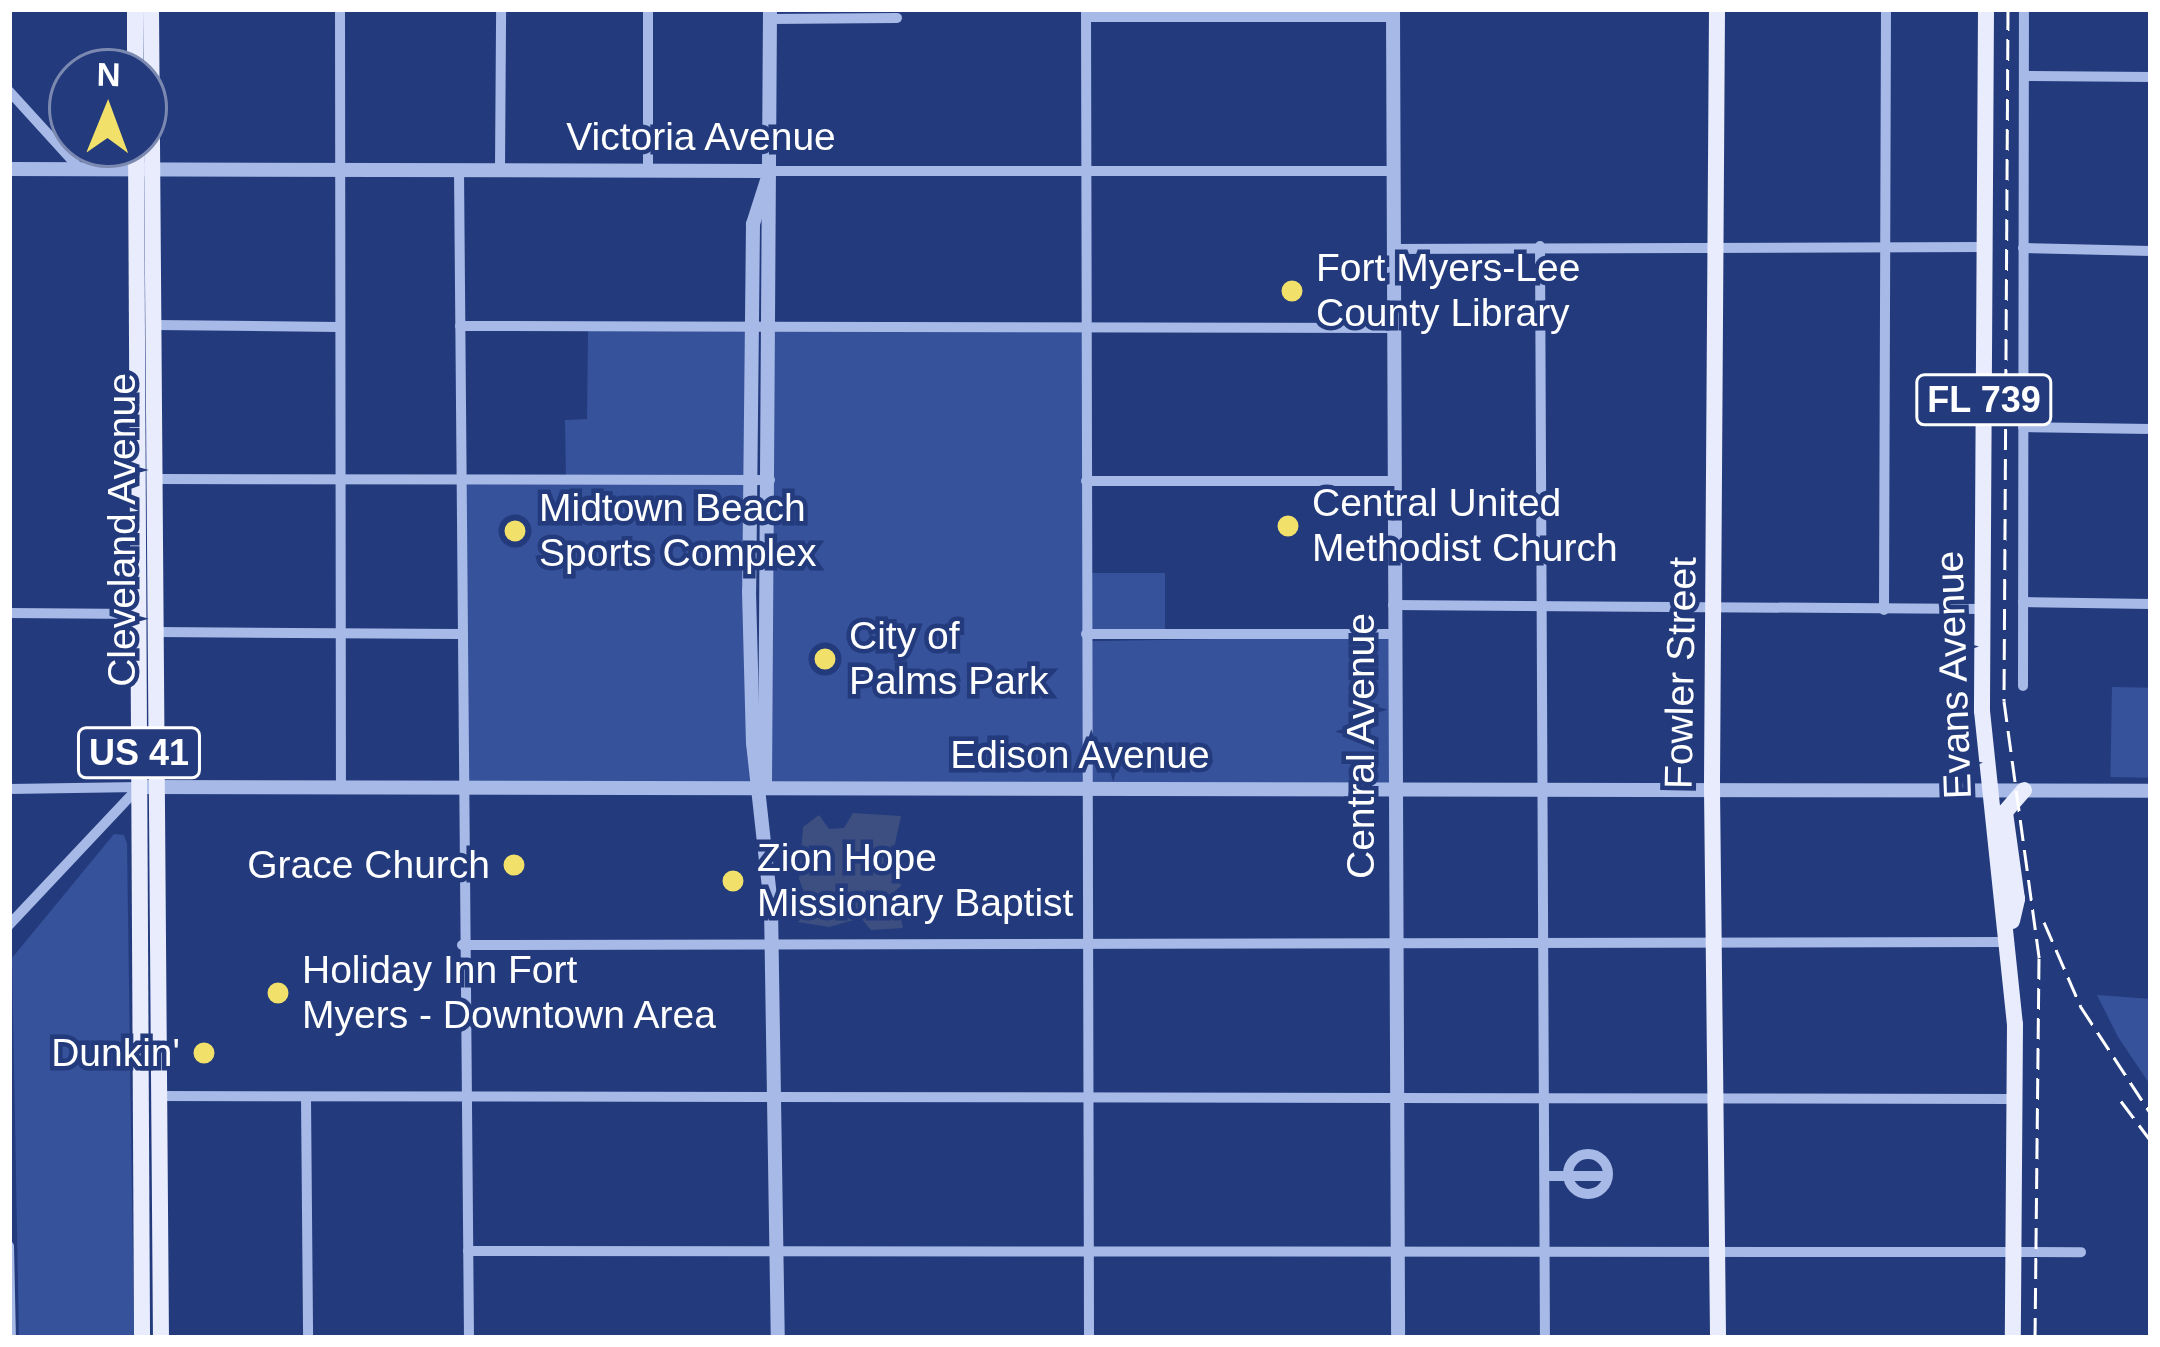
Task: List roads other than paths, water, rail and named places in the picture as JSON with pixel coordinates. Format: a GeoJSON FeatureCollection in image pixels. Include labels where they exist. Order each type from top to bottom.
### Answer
{"type":"FeatureCollection","features":[{"type":"Feature","properties":{"kind":"main road"},"geometry":{"type":"LineString","coordinates":[[135,9],[136,48]]}},
{"type":"Feature","properties":{"kind":"main road","name":"Cleveland Avenue"},"geometry":{"type":"LineString","coordinates":[[150,48],[151,9]]}},
{"type":"Feature","properties":{"kind":"main road","name":"Fowler Street"},"geometry":{"type":"LineString","coordinates":[[1717,9],[1712,789],[1718,1338]]}},
{"type":"Feature","properties":{"kind":"main road","name":"Evans Avenue"},"geometry":{"type":"LineString","coordinates":[[1986,9],[1982,609],[1987,790],[2010,938],[2013,1338]]}},
{"type":"Feature","properties":{"kind":"main road","name":"Cleveland Avenue"},"geometry":{"type":"LineString","coordinates":[[142,1338],[138,1067],[156,632],[157,479],[146,168]]}},
{"type":"Feature","properties":{"kind":"main road","name":"Cleveland Avenue"},"geometry":{"type":"LineString","coordinates":[[146,168],[137,438],[138,614],[158,1096],[161,1338]]}},
{"type":"Feature","properties":{"kind":"main road"},"geometry":{"type":"LineString","coordinates":[[137,438],[157,479]]}},
{"type":"Feature","properties":{"kind":"main road"},"geometry":{"type":"LineString","coordinates":[[2010,938],[2017,899],[2005,812],[2024,790]]}},
{"type":"Feature","properties":{"kind":"main road"},"geometry":{"type":"LineString","coordinates":[[138,1067],[158,1096]]}},
{"type":"Feature","properties":{"kind":"street"},"geometry":{"type":"LineString","coordinates":[[340,9],[341,787]]}},
{"type":"Feature","properties":{"kind":"street"},"geometry":{"type":"LineString","coordinates":[[500,9],[500,169]]}},
{"type":"Feature","properties":{"kind":"street"},"geometry":{"type":"LineString","coordinates":[[648,9],[648,170]]}},
{"type":"Feature","properties":{"kind":"street"},"geometry":{"type":"LineString","coordinates":[[1884,610],[1886,9]]}},
{"type":"Feature","properties":{"kind":"street"},"geometry":{"type":"LineString","coordinates":[[2024,9],[2024,686]]}},
{"type":"Feature","properties":{"kind":"street"},"geometry":{"type":"LineString","coordinates":[[1088,1338],[1086,13],[1393,13]]}},
{"type":"Feature","properties":{"kind":"street","name":"Central Avenue"},"geometry":{"type":"LineString","coordinates":[[1393,13],[1391,634],[1398,1338]]}},
{"type":"Feature","properties":{"kind":"street"},"geometry":{"type":"LineString","coordinates":[[778,1338],[764,792],[770,14],[897,18]]}},
{"type":"Feature","properties":{"kind":"street"},"geometry":{"type":"LineString","coordinates":[[2024,76],[2151,77]]}},
{"type":"Feature","properties":{"kind":"street"},"geometry":{"type":"LineString","coordinates":[[9,91],[81,170]]}},
{"type":"Feature","properties":{"kind":"street","name":"Victoria Avenue"},"geometry":{"type":"LineString","coordinates":[[9,169],[1392,171]]}},
{"type":"Feature","properties":{"kind":"street"},"geometry":{"type":"LineString","coordinates":[[459,170],[460,787],[470,1338]]}},
{"type":"Feature","properties":{"kind":"street"},"geometry":{"type":"LineString","coordinates":[[764,792],[753,742],[750,327],[753,224],[770,171]]}},
{"type":"Feature","properties":{"kind":"street"},"geometry":{"type":"LineString","coordinates":[[1540,246],[1545,1338]]}},
{"type":"Feature","properties":{"kind":"street"},"geometry":{"type":"LineString","coordinates":[[1392,249],[1985,248]]}},
{"type":"Feature","properties":{"kind":"street"},"geometry":{"type":"LineString","coordinates":[[2023,248],[2151,250]]}},
{"type":"Feature","properties":{"kind":"street"},"geometry":{"type":"LineString","coordinates":[[155,325],[339,327]]}},
{"type":"Feature","properties":{"kind":"street"},"geometry":{"type":"LineString","coordinates":[[460,326],[1392,328]]}},
{"type":"Feature","properties":{"kind":"street"},"geometry":{"type":"LineString","coordinates":[[2023,427],[2151,429]]}},
{"type":"Feature","properties":{"kind":"street"},"geometry":{"type":"LineString","coordinates":[[157,479],[770,480]]}},
{"type":"Feature","properties":{"kind":"street"},"geometry":{"type":"LineString","coordinates":[[1086,481],[1391,482]]}},
{"type":"Feature","properties":{"kind":"street"},"geometry":{"type":"LineString","coordinates":[[2023,602],[2151,604]]}},
{"type":"Feature","properties":{"kind":"street"},"geometry":{"type":"LineString","coordinates":[[1393,605],[1982,609]]}},
{"type":"Feature","properties":{"kind":"street"},"geometry":{"type":"LineString","coordinates":[[9,613],[138,614]]}},
{"type":"Feature","properties":{"kind":"street"},"geometry":{"type":"LineString","coordinates":[[156,632],[459,634]]}},
{"type":"Feature","properties":{"kind":"street"},"geometry":{"type":"LineString","coordinates":[[1086,634],[1391,634]]}},
{"type":"Feature","properties":{"kind":"street"},"geometry":{"type":"LineString","coordinates":[[9,925],[147,787]]}},
{"type":"Feature","properties":{"kind":"street","name":"Edison Avenue"},"geometry":{"type":"LineString","coordinates":[[9,789],[2151,790]]}},
{"type":"Feature","properties":{"kind":"street"},"geometry":{"type":"LineString","coordinates":[[462,946],[1713,945],[2010,938]]}},
{"type":"Feature","properties":{"kind":"street"},"geometry":{"type":"LineString","coordinates":[[158,1096],[2014,1099]]}},
{"type":"Feature","properties":{"kind":"street"},"geometry":{"type":"LineString","coordinates":[[306,1098],[308,1338]]}},
{"type":"Feature","properties":{"kind":"street"},"geometry":{"type":"LineString","coordinates":[[1600,1153],[1602,1176],[1600,1193],[1578,1196],[1574,1156],[1600,1153]]}},
{"type":"Feature","properties":{"kind":"street"},"geometry":{"type":"LineString","coordinates":[[1545,1176],[1602,1176]]}},
{"type":"Feature","properties":{"kind":"street"},"geometry":{"type":"LineString","coordinates":[[9,1246],[11,1338]]}},
{"type":"Feature","properties":{"kind":"street"},"geometry":{"type":"LineString","coordinates":[[468,1251],[2081,1252]]}},
{"type":"Feature","properties":{"kind":"railway"},"geometry":{"type":"LineString","coordinates":[[2008,9],[2004,701],[2039,958],[2035,1338]]}},
{"type":"Feature","properties":{"kind":"railway"},"geometry":{"type":"LineString","coordinates":[[2044,922],[2081,1007],[2151,1114]]}},
{"type":"Feature","properties":{"kind":"railway"},"geometry":{"type":"LineString","coordinates":[[2121,1101],[2151,1141]]}},
{"type":"Feature","properties":{"kind":"place","name":"Fort Myers-Lee County Library"},"geometry":{"type":"Point","coordinates":[1292,291]}},
{"type":"Feature","properties":{"kind":"place","name":"Central United Methodist Church"},"geometry":{"type":"Point","coordinates":[1288,526]}},
{"type":"Feature","properties":{"kind":"place","name":"Midtown Beach Sports Complex"},"geometry":{"type":"Point","coordinates":[515,531]}},
{"type":"Feature","properties":{"kind":"place","name":"City of Palms Park"},"geometry":{"type":"Point","coordinates":[825,659]}},
{"type":"Feature","properties":{"kind":"place","name":"Grace Church"},"geometry":{"type":"Point","coordinates":[514,865]}},
{"type":"Feature","properties":{"kind":"place","name":"Zion Hope Missionary Baptist"},"geometry":{"type":"Point","coordinates":[733,881]}},
{"type":"Feature","properties":{"kind":"place","name":"Holiday Inn Fort Myers - Downtown Area"},"geometry":{"type":"Point","coordinates":[278,993]}},
{"type":"Feature","properties":{"kind":"place","name":"Dunkin'"},"geometry":{"type":"Point","coordinates":[204,1053]}}]}
